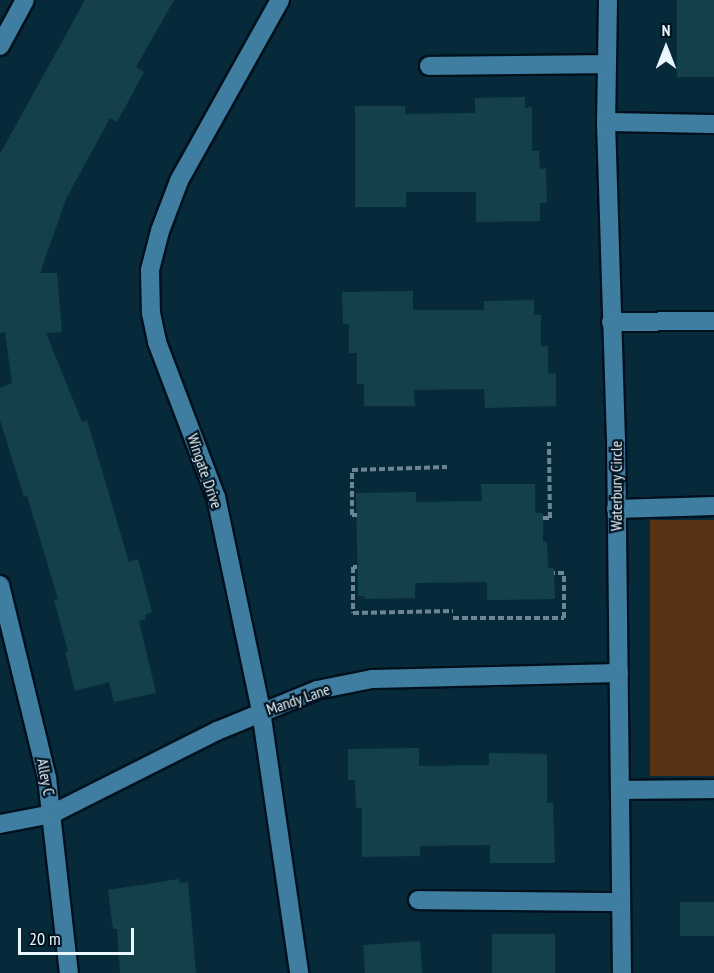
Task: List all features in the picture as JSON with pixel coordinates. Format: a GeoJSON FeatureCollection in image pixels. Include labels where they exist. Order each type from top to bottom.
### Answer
{"type":"FeatureCollection","features":[{"type":"Feature","properties":{"kind":"street"},"geometry":{"type":"LineString","coordinates":[[0,46],[25,0]]}},
{"type":"Feature","properties":{"kind":"street","name":"Wingate Drive"},"geometry":{"type":"LineString","coordinates":[[280,0],[179,181],[160,231],[150,270],[151,313],[157,342],[216,497],[261,711],[299,973]]}},
{"type":"Feature","properties":{"kind":"street","name":"Waterbury Circle"},"geometry":{"type":"LineString","coordinates":[[608,0],[606,122],[616,509],[622,973]]}},
{"type":"Feature","properties":{"kind":"street"},"geometry":{"type":"LineString","coordinates":[[429,66],[606,64]]}},
{"type":"Feature","properties":{"kind":"street"},"geometry":{"type":"LineString","coordinates":[[606,122],[714,124]]}},
{"type":"Feature","properties":{"kind":"street"},"geometry":{"type":"LineString","coordinates":[[611,322],[714,321]]}},
{"type":"Feature","properties":{"kind":"street"},"geometry":{"type":"LineString","coordinates":[[616,509],[714,506]]}},
{"type":"Feature","properties":{"kind":"street","name":"Alley C"},"geometry":{"type":"LineString","coordinates":[[0,585],[47,778],[69,973]]}},
{"type":"Feature","properties":{"kind":"street","name":"Mandy Lane"},"geometry":{"type":"LineString","coordinates":[[0,824],[52,814],[217,731],[261,711],[317,690],[372,679],[619,673]]}},
{"type":"Feature","properties":{"kind":"street"},"geometry":{"type":"LineString","coordinates":[[620,790],[714,789]]}},
{"type":"Feature","properties":{"kind":"street"},"geometry":{"type":"LineString","coordinates":[[418,900],[621,902]]}},
{"type":"Feature","properties":{"kind":"path"},"geometry":{"type":"LineString","coordinates":[[543,518],[550,518],[549,442]]}},
{"type":"Feature","properties":{"kind":"path"},"geometry":{"type":"LineString","coordinates":[[357,515],[352,515],[352,470],[447,467]]}},
{"type":"Feature","properties":{"kind":"path"},"geometry":{"type":"LineString","coordinates":[[357,567],[353,567],[353,613],[453,611]]}},
{"type":"Feature","properties":{"kind":"path"},"geometry":{"type":"LineString","coordinates":[[453,618],[564,618],[564,573],[554,573]]}},
{"type":"Feature","properties":{"kind":"shaded area"},"geometry":{"type":"Polygon","coordinates":[[[650,520],[714,520],[714,776],[650,776],[650,520]]]}},
{"type":"Feature","properties":{"kind":"building"},"geometry":{"type":"Polygon","coordinates":[[[85,0],[174,0],[136,67],[144,72],[117,122],[110,118],[66,199],[40,273],[57,273],[62,332],[46,333],[82,422],[87,420],[129,562],[138,559],[152,612],[145,615],[146,619],[139,621],[156,693],[114,702],[109,682],[75,691],[65,652],[68,651],[54,600],[58,599],[27,496],[24,497],[0,420],[0,388],[12,383],[5,332],[0,333],[0,154],[85,0]]]}},
{"type":"Feature","properties":{"kind":"building"},"geometry":{"type":"Polygon","coordinates":[[[677,0],[714,0],[714,77],[677,77],[677,0]]]}},
{"type":"Feature","properties":{"kind":"building"},"geometry":{"type":"Polygon","coordinates":[[[525,97],[525,108],[532,107],[532,151],[539,151],[540,169],[546,168],[547,203],[540,203],[540,221],[476,222],[476,192],[406,192],[406,207],[355,207],[355,106],[405,106],[405,114],[475,113],[475,98],[525,97]]]}},
{"type":"Feature","properties":{"kind":"building"},"geometry":{"type":"Polygon","coordinates":[[[413,291],[413,310],[484,310],[484,301],[534,300],[534,315],[541,315],[541,346],[548,346],[548,374],[556,373],[556,406],[485,408],[484,389],[414,390],[415,406],[364,406],[364,384],[357,384],[357,353],[349,353],[349,324],[343,324],[342,292],[413,291]]]}},
{"type":"Feature","properties":{"kind":"building"},"geometry":{"type":"Polygon","coordinates":[[[481,484],[535,484],[535,513],[543,513],[543,542],[547,542],[548,568],[554,568],[555,599],[487,600],[487,582],[415,583],[415,598],[365,599],[365,596],[358,596],[356,493],[416,492],[416,502],[482,501],[481,484]]]}},
{"type":"Feature","properties":{"kind":"building"},"geometry":{"type":"Polygon","coordinates":[[[419,748],[419,766],[489,765],[489,753],[547,754],[547,803],[553,803],[555,863],[490,863],[490,845],[420,846],[420,856],[362,857],[362,808],[356,808],[355,780],[348,780],[348,749],[419,748]]]}},
{"type":"Feature","properties":{"kind":"building"},"geometry":{"type":"Polygon","coordinates":[[[179,879],[180,883],[188,882],[196,973],[120,973],[117,929],[113,929],[108,890],[179,879]]]}},
{"type":"Feature","properties":{"kind":"building"},"geometry":{"type":"Polygon","coordinates":[[[680,902],[714,902],[714,936],[680,936],[680,902]]]}},
{"type":"Feature","properties":{"kind":"building"},"geometry":{"type":"Polygon","coordinates":[[[492,934],[555,934],[555,973],[492,973],[492,934]]]}},
{"type":"Feature","properties":{"kind":"building"},"geometry":{"type":"Polygon","coordinates":[[[420,941],[422,973],[365,973],[363,945],[420,941]]]}}]}
